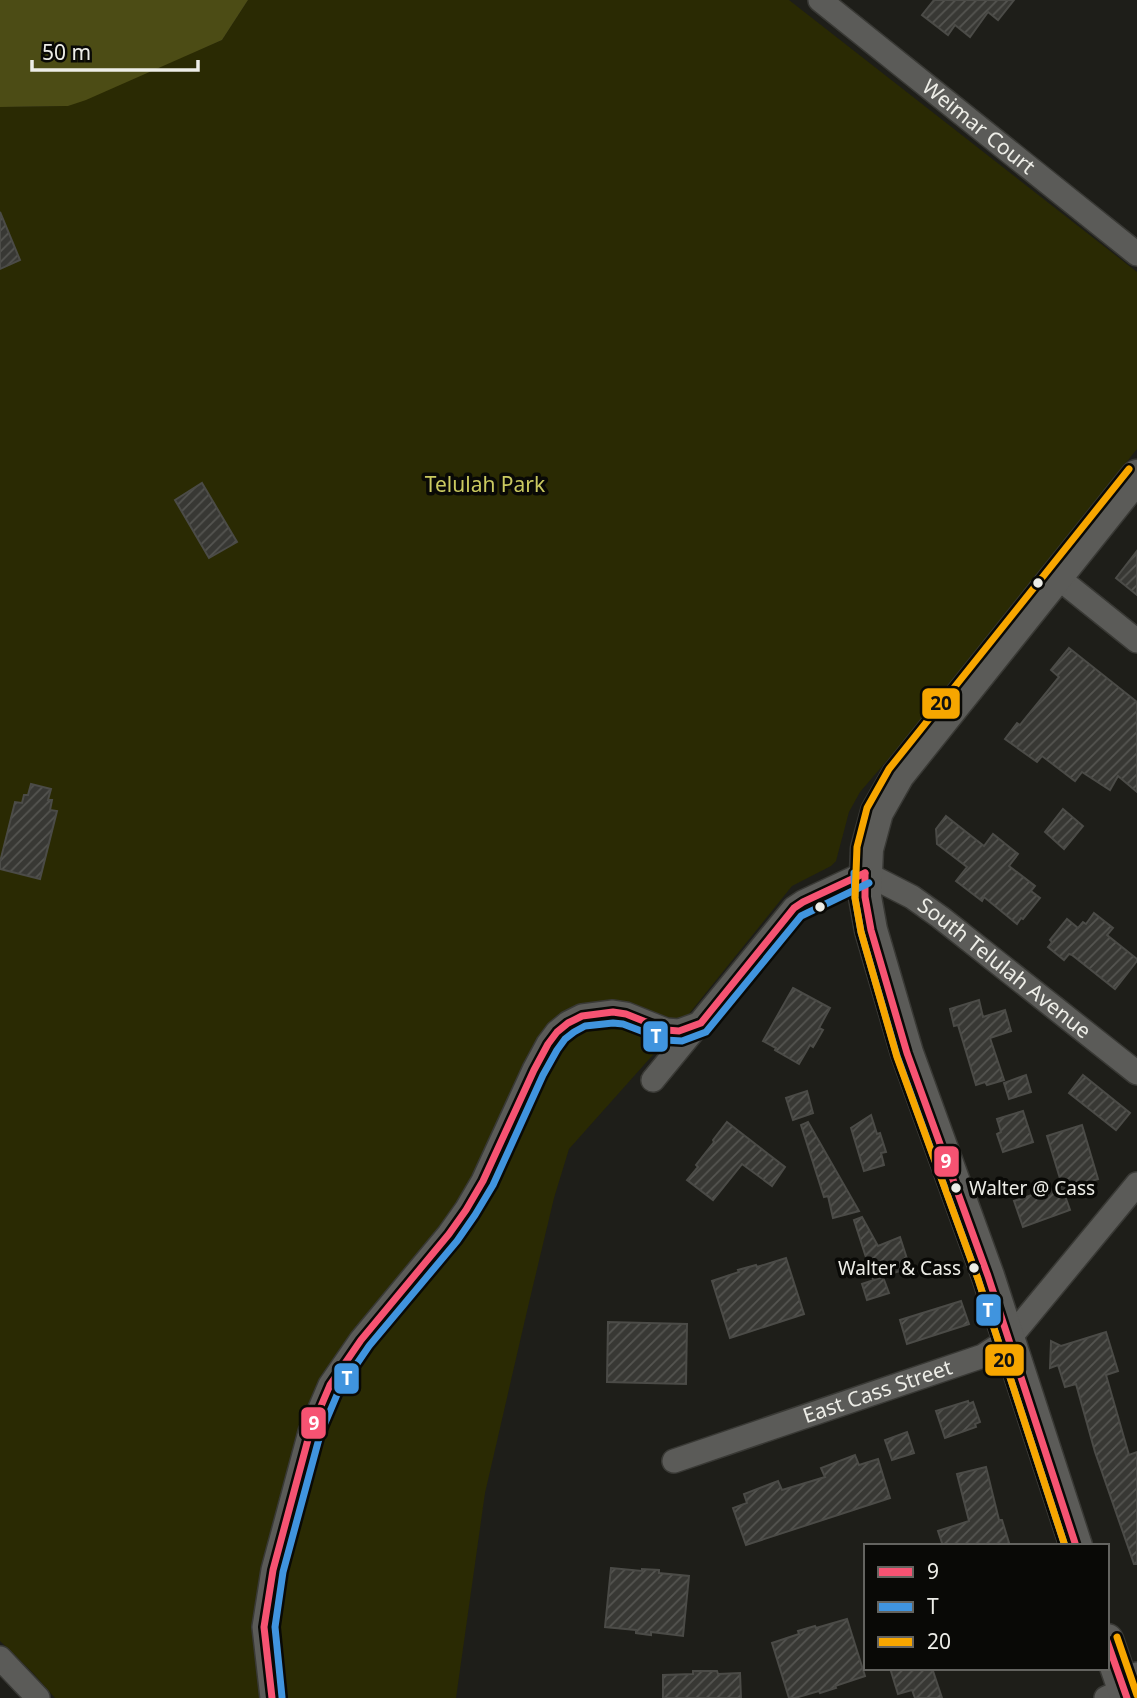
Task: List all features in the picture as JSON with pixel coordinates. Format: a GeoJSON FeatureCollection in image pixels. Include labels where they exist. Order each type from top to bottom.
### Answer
{"type":"FeatureCollection","features":[{"type":"Feature","properties":{"kind":"main road"},"geometry":{"type":"LineString","coordinates":[[1075,1544],[988,1276],[907,1053],[871,930],[865,897],[865,873],[867,849],[877,812],[898,775],[1137,476]]}},
{"type":"Feature","properties":{"kind":"main road"},"geometry":{"type":"LineString","coordinates":[[1109,1646],[1124,1690]]}},
{"type":"Feature","properties":{"kind":"street","name":"Weimar Court"},"geometry":{"type":"LineString","coordinates":[[820,0],[1137,254]]}},
{"type":"Feature","properties":{"kind":"street"},"geometry":{"type":"LineString","coordinates":[[1056,576],[1137,641]]}},
{"type":"Feature","properties":{"kind":"street"},"geometry":{"type":"LineString","coordinates":[[653,1080],[794,908],[865,873]]}},
{"type":"Feature","properties":{"kind":"street","name":"South Telulah Avenue"},"geometry":{"type":"LineString","coordinates":[[865,873],[912,897],[940,917],[1137,1073]]}},
{"type":"Feature","properties":{"kind":"street"},"geometry":{"type":"LineString","coordinates":[[272,1698],[264,1627],[273,1570],[310,1432],[330,1385],[361,1340],[466,1210],[483,1181],[534,1070],[557,1032],[582,1016],[613,1012],[626,1014],[666,1030],[679,1031],[701,1023]]}},
{"type":"Feature","properties":{"kind":"street","name":"East Cass Street"},"geometry":{"type":"LineString","coordinates":[[674,1461],[983,1356],[1009,1339],[1137,1184]]}},
{"type":"Feature","properties":{"kind":"street"},"geometry":{"type":"LineString","coordinates":[[0,1658],[38,1698]]}},
{"type":"Feature","properties":{"kind":"green space","name":"Telulah Park"},"geometry":{"type":"Polygon","coordinates":[[[248,0],[789,0],[1137,272],[1137,449],[860,792],[849,812],[836,861],[792,886],[684,1020],[569,1149],[554,1198],[485,1493],[456,1698],[55,1698],[0,1641],[0,107],[68,106],[222,40],[248,0]]]}},
{"type":"Feature","properties":{"kind":"shaded area"},"geometry":{"type":"Polygon","coordinates":[[[0,0],[248,0],[222,40],[86,100],[68,106],[0,107],[0,0]]]}},
{"type":"Feature","properties":{"kind":"building"},"geometry":{"type":"Polygon","coordinates":[[[934,0],[1014,0],[998,20],[988,12],[970,37],[955,25],[948,35],[922,15],[934,0]]]}},
{"type":"Feature","properties":{"kind":"building"},"geometry":{"type":"Polygon","coordinates":[[[0,212],[20,260],[0,269],[0,212]]]}},
{"type":"Feature","properties":{"kind":"building"},"geometry":{"type":"Polygon","coordinates":[[[202,483],[237,542],[209,558],[175,500],[202,483]]]}},
{"type":"Feature","properties":{"kind":"building"},"geometry":{"type":"Polygon","coordinates":[[[1137,551],[1137,595],[1116,578],[1137,551]]]}},
{"type":"Feature","properties":{"kind":"building"},"geometry":{"type":"Polygon","coordinates":[[[1069,648],[1137,702],[1137,792],[1118,776],[1110,790],[1082,772],[1075,781],[1042,756],[1037,762],[1005,739],[1017,723],[1020,725],[1059,677],[1051,670],[1069,648]]]}},
{"type":"Feature","properties":{"kind":"building"},"geometry":{"type":"Polygon","coordinates":[[[31,784],[51,789],[48,800],[52,800],[50,810],[57,811],[40,879],[0,869],[15,802],[22,803],[31,784]]]}},
{"type":"Feature","properties":{"kind":"building"},"geometry":{"type":"Polygon","coordinates":[[[1063,809],[1083,826],[1064,849],[1045,832],[1063,809]]]}},
{"type":"Feature","properties":{"kind":"building"},"geometry":{"type":"Polygon","coordinates":[[[946,816],[984,846],[993,834],[1018,854],[1009,866],[1035,886],[1031,891],[1040,898],[1017,924],[984,897],[982,901],[956,881],[967,867],[937,844],[936,829],[946,816]]]}},
{"type":"Feature","properties":{"kind":"building"},"geometry":{"type":"Polygon","coordinates":[[[1094,913],[1113,928],[1107,935],[1137,959],[1115,989],[1072,955],[1069,954],[1064,960],[1048,947],[1052,942],[1050,940],[1067,919],[1078,928],[1083,922],[1086,924],[1094,913]]]}},
{"type":"Feature","properties":{"kind":"building"},"geometry":{"type":"Polygon","coordinates":[[[793,988],[830,1008],[819,1028],[823,1030],[799,1064],[763,1041],[793,988]]]}},
{"type":"Feature","properties":{"kind":"building"},"geometry":{"type":"Polygon","coordinates":[[[979,1000],[983,1017],[1005,1010],[1011,1031],[990,1038],[1004,1080],[987,1085],[985,1082],[976,1085],[958,1025],[954,1026],[950,1009],[979,1000]]]}},
{"type":"Feature","properties":{"kind":"building"},"geometry":{"type":"Polygon","coordinates":[[[1026,1075],[1031,1092],[1009,1099],[1004,1083],[1026,1075]]]}},
{"type":"Feature","properties":{"kind":"building"},"geometry":{"type":"Polygon","coordinates":[[[1083,1075],[1130,1113],[1116,1130],[1069,1093],[1083,1075]]]}},
{"type":"Feature","properties":{"kind":"building"},"geometry":{"type":"Polygon","coordinates":[[[807,1091],[813,1113],[793,1120],[786,1098],[807,1091]]]}},
{"type":"Feature","properties":{"kind":"building"},"geometry":{"type":"Polygon","coordinates":[[[1023,1111],[1033,1142],[1003,1152],[997,1134],[1001,1132],[997,1119],[1023,1111]]]}},
{"type":"Feature","properties":{"kind":"building"},"geometry":{"type":"Polygon","coordinates":[[[871,1115],[886,1152],[881,1153],[884,1165],[864,1171],[851,1128],[871,1115]]]}},
{"type":"Feature","properties":{"kind":"building"},"geometry":{"type":"Polygon","coordinates":[[[727,1122],[785,1167],[772,1186],[742,1164],[713,1200],[687,1180],[727,1122]]]}},
{"type":"Feature","properties":{"kind":"building"},"geometry":{"type":"Polygon","coordinates":[[[808,1122],[859,1211],[833,1218],[828,1196],[824,1197],[801,1125],[808,1122]]]}},
{"type":"Feature","properties":{"kind":"building"},"geometry":{"type":"Polygon","coordinates":[[[1082,1125],[1098,1179],[1063,1190],[1070,1210],[1023,1227],[1014,1201],[1062,1185],[1047,1136],[1082,1125]]]}},
{"type":"Feature","properties":{"kind":"building"},"geometry":{"type":"Polygon","coordinates":[[[862,1217],[878,1246],[900,1237],[910,1268],[873,1279],[854,1220],[862,1217]]]}},
{"type":"Feature","properties":{"kind":"building"},"geometry":{"type":"Polygon","coordinates":[[[786,1258],[804,1314],[730,1338],[712,1281],[739,1272],[738,1270],[786,1258]]]}},
{"type":"Feature","properties":{"kind":"building"},"geometry":{"type":"Polygon","coordinates":[[[883,1277],[889,1293],[867,1300],[862,1284],[883,1277]]]}},
{"type":"Feature","properties":{"kind":"building"},"geometry":{"type":"Polygon","coordinates":[[[961,1301],[969,1324],[907,1344],[900,1320],[961,1301]]]}},
{"type":"Feature","properties":{"kind":"building"},"geometry":{"type":"Polygon","coordinates":[[[608,1322],[687,1324],[686,1384],[607,1382],[608,1322]]]}},
{"type":"Feature","properties":{"kind":"building"},"geometry":{"type":"Polygon","coordinates":[[[1106,1332],[1118,1371],[1106,1375],[1129,1455],[1137,1452],[1137,1564],[1134,1564],[1095,1452],[1076,1384],[1065,1387],[1058,1365],[1050,1368],[1051,1341],[1061,1346],[1106,1332]]]}},
{"type":"Feature","properties":{"kind":"building"},"geometry":{"type":"Polygon","coordinates":[[[968,1401],[969,1404],[973,1402],[980,1422],[975,1424],[976,1427],[945,1438],[936,1411],[968,1401]]]}},
{"type":"Feature","properties":{"kind":"building"},"geometry":{"type":"Polygon","coordinates":[[[907,1432],[914,1453],[892,1460],[885,1440],[907,1432]]]}},
{"type":"Feature","properties":{"kind":"building"},"geometry":{"type":"Polygon","coordinates":[[[855,1455],[859,1465],[878,1459],[890,1498],[746,1545],[733,1508],[747,1503],[744,1494],[778,1481],[782,1490],[825,1477],[821,1468],[855,1455]]]}},
{"type":"Feature","properties":{"kind":"building"},"geometry":{"type":"Polygon","coordinates":[[[986,1467],[999,1520],[1002,1520],[1009,1544],[942,1544],[938,1531],[969,1521],[957,1474],[986,1467]]]}},
{"type":"Feature","properties":{"kind":"building"},"geometry":{"type":"Polygon","coordinates":[[[611,1568],[659,1570],[659,1573],[689,1576],[683,1636],[651,1632],[651,1635],[636,1633],[636,1630],[605,1627],[611,1568]]]}},
{"type":"Feature","properties":{"kind":"building"},"geometry":{"type":"Polygon","coordinates":[[[847,1619],[865,1676],[820,1693],[819,1691],[789,1698],[772,1643],[799,1634],[798,1631],[847,1619]]]}},
{"type":"Feature","properties":{"kind":"building"},"geometry":{"type":"Polygon","coordinates":[[[891,1670],[933,1670],[942,1698],[915,1698],[912,1690],[898,1694],[891,1670]]]}},
{"type":"Feature","properties":{"kind":"building"},"geometry":{"type":"Polygon","coordinates":[[[693,1671],[740,1673],[741,1698],[663,1698],[663,1675],[693,1674],[693,1671]]]}},
{"type":"Feature","properties":{"kind":"transit line","name":"20"},"geometry":{"type":"LineString","coordinates":[[1064,1544],[978,1279],[897,1057],[861,932],[855,898],[857,847],[867,808],[889,769],[1129,469]]}},
{"type":"Feature","properties":{"kind":"transit line","name":"T"},"geometry":{"type":"LineString","coordinates":[[854,873],[861,932],[897,1056],[978,1279],[1064,1544]]}},
{"type":"Feature","properties":{"kind":"transit line","name":"9"},"geometry":{"type":"LineString","coordinates":[[865,873],[865,897],[871,930],[907,1053],[988,1276],[1075,1544]]}},
{"type":"Feature","properties":{"kind":"transit line","name":"9"},"geometry":{"type":"LineString","coordinates":[[272,1698],[264,1627],[273,1570],[310,1432],[330,1385],[361,1340],[466,1210],[483,1181],[548,1044],[557,1032],[582,1016],[613,1012],[626,1014],[666,1030],[679,1031],[701,1023],[794,908],[865,873]]}},
{"type":"Feature","properties":{"kind":"transit line","name":"T"},"geometry":{"type":"LineString","coordinates":[[282,1697],[275,1627],[283,1572],[320,1435],[339,1390],[369,1346],[457,1241],[475,1215],[493,1185],[557,1050],[565,1039],[585,1026],[623,1024],[665,1040],[682,1041],[706,1032],[801,916],[869,883]]}},
{"type":"Feature","properties":{"kind":"transit line","name":"20"},"geometry":{"type":"LineString","coordinates":[[1117,1637],[1137,1695]]}},
{"type":"Feature","properties":{"kind":"transit line","name":"9"},"geometry":{"type":"LineString","coordinates":[[1109,1647],[1127,1698]]}},
{"type":"Feature","properties":{"kind":"place","name":"Walter @ Cass"},"geometry":{"type":"Point","coordinates":[956,1188]}},
{"type":"Feature","properties":{"kind":"place","name":"Walter & Cass"},"geometry":{"type":"Point","coordinates":[974,1268]}}]}
